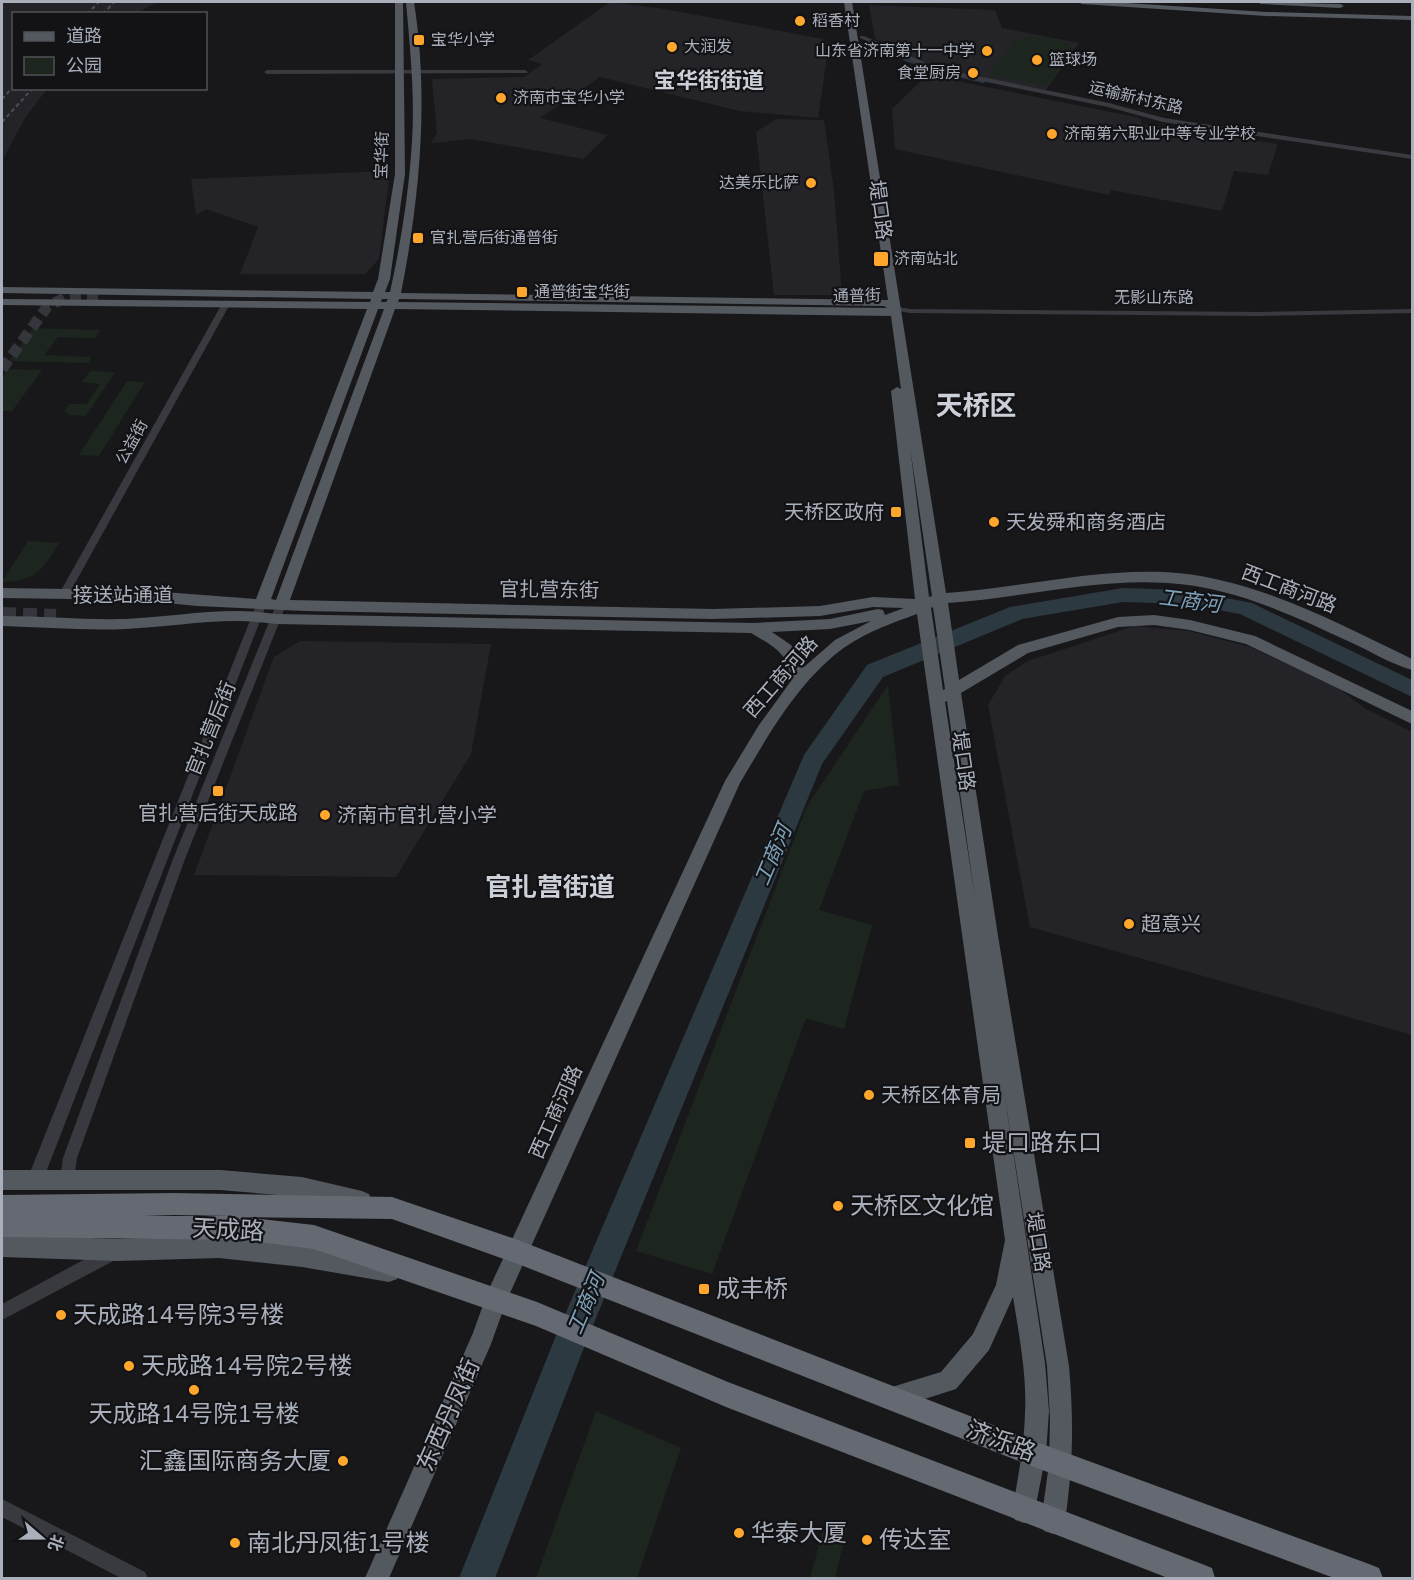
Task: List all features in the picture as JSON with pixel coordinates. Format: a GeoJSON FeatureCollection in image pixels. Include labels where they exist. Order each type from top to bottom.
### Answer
{"type":"FeatureCollection","features":[{"type":"Feature","properties":{"kind":"highway","name":"天成路"},"geometry":{"type":"LineString","coordinates":[[2,1206],[174,1204],[392,1208],[518,1252]]}},
{"type":"Feature","properties":{"kind":"highway","name":"天成路"},"geometry":{"type":"LineString","coordinates":[[2,1226],[243,1228],[314,1237],[495,1299]]}},
{"type":"Feature","properties":{"kind":"highway","name":"济泺路"},"geometry":{"type":"LineString","coordinates":[[518,1252],[1034,1454],[1369,1578]]}},
{"type":"Feature","properties":{"kind":"highway"},"geometry":{"type":"LineString","coordinates":[[495,1299],[726,1394],[1202,1578]]}},
{"type":"Feature","properties":{"kind":"main road","name":"宝华街"},"geometry":{"type":"LineString","coordinates":[[373,307],[384,279],[399,174],[399,2]]}},
{"type":"Feature","properties":{"kind":"main road","name":"宝华街"},"geometry":{"type":"LineString","coordinates":[[392,301],[407,237],[416,153],[417,73],[410,2]]}},
{"type":"Feature","properties":{"kind":"main road","name":"堤口路"},"geometry":{"type":"LineString","coordinates":[[841,2],[889,308],[946,599],[943,616],[946,695],[1034,1363],[1037,1411],[1034,1454],[1024,1511]]}},
{"type":"Feature","properties":{"kind":"main road","name":"堤口路"},"geometry":{"type":"LineString","coordinates":[[848,2],[889,308],[919,609],[946,695],[989,936],[1058,1366],[1062,1418],[1061,1464],[1053,1522]]}},
{"type":"Feature","properties":{"kind":"main road"},"geometry":{"type":"LineString","coordinates":[[1082,2],[1266,14],[1388,14],[1413,11]]}},
{"type":"Feature","properties":{"kind":"main road"},"geometry":{"type":"LineString","coordinates":[[1124,2],[1388,14]]}},
{"type":"Feature","properties":{"kind":"main road"},"geometry":{"type":"LineString","coordinates":[[1187,2],[1388,14]]}},
{"type":"Feature","properties":{"kind":"main road"},"geometry":{"type":"LineString","coordinates":[[1261,2],[1413,18]]}},
{"type":"Feature","properties":{"kind":"main road"},"geometry":{"type":"LineString","coordinates":[[2,290],[352,293]]}},
{"type":"Feature","properties":{"kind":"main road","name":"通普街"},"geometry":{"type":"LineString","coordinates":[[352,293],[379,294],[392,301]]}},
{"type":"Feature","properties":{"kind":"main road"},"geometry":{"type":"LineString","coordinates":[[2,302],[226,300],[352,293]]}},
{"type":"Feature","properties":{"kind":"main road","name":"通普街"},"geometry":{"type":"LineString","coordinates":[[226,300],[373,307],[392,301],[673,308],[889,308]]}},
{"type":"Feature","properties":{"kind":"main road","name":"官扎营后街"},"geometry":{"type":"LineString","coordinates":[[278,612],[392,301]]}},
{"type":"Feature","properties":{"kind":"main road","name":"官扎营后街"},"geometry":{"type":"LineString","coordinates":[[260,610],[373,307]]}},
{"type":"Feature","properties":{"kind":"main road","name":"西工商河路"},"geometry":{"type":"LineString","coordinates":[[518,1252],[733,781],[766,725],[800,683],[830,651],[863,628],[946,599],[975,598],[1069,581],[1167,576],[1203,582],[1259,598],[1413,665]]}},
{"type":"Feature","properties":{"kind":"main road","name":"官扎营东街"},"geometry":{"type":"LineString","coordinates":[[2,593],[137,595],[278,612],[754,628],[830,624],[919,609]]}},
{"type":"Feature","properties":{"kind":"main road","name":"官扎营东街"},"geometry":{"type":"LineString","coordinates":[[278,612],[758,614],[820,611],[873,602],[919,609]]}},
{"type":"Feature","properties":{"kind":"main road","name":"官扎营东街"},"geometry":{"type":"LineString","coordinates":[[2,621],[126,624],[260,610]]}},
{"type":"Feature","properties":{"kind":"main road","name":"接送站通道"},"geometry":{"type":"LineString","coordinates":[[56,616],[190,616]]}},
{"type":"Feature","properties":{"kind":"main road"},"geometry":{"type":"LineString","coordinates":[[946,695],[1023,649],[1118,622],[1154,620],[1190,625],[1250,640],[1413,718]]}},
{"type":"Feature","properties":{"kind":"main road"},"geometry":{"type":"LineString","coordinates":[[754,628],[787,648],[798,665],[800,683]]}},
{"type":"Feature","properties":{"kind":"main road","name":"天成路"},"geometry":{"type":"LineString","coordinates":[[2,1180],[220,1180],[302,1187],[392,1208]]}},
{"type":"Feature","properties":{"kind":"main road"},"geometry":{"type":"LineString","coordinates":[[890,1398],[948,1380],[981,1342],[1007,1286],[1015,1232]]}},
{"type":"Feature","properties":{"kind":"main road","name":"天成路"},"geometry":{"type":"LineString","coordinates":[[2,1246],[118,1250],[219,1247],[302,1256],[446,1281]]}},
{"type":"Feature","properties":{"kind":"main road","name":"东西丹凤街"},"geometry":{"type":"LineString","coordinates":[[377,1578],[483,1336],[495,1299],[518,1252]]}},
{"type":"Feature","properties":{"kind":"street","name":"运输新村东路"},"geometry":{"type":"LineString","coordinates":[[862,37],[936,70],[1109,105],[1163,120],[1413,157]]}},
{"type":"Feature","properties":{"kind":"street"},"geometry":{"type":"LineString","coordinates":[[267,72],[525,72]]}},
{"type":"Feature","properties":{"kind":"street","name":"公益街"},"geometry":{"type":"LineString","coordinates":[[64,594],[226,300]]}},
{"type":"Feature","properties":{"kind":"street","name":"无影山东路"},"geometry":{"type":"LineString","coordinates":[[889,308],[910,311],[1260,314],[1413,312]]}},
{"type":"Feature","properties":{"kind":"street","name":"官扎营后街"},"geometry":{"type":"LineString","coordinates":[[35,1180],[260,610]]}},
{"type":"Feature","properties":{"kind":"street","name":"官扎营后街"},"geometry":{"type":"LineString","coordinates":[[68,1180],[70,1158],[179,859],[278,612]]}},
{"type":"Feature","properties":{"kind":"street"},"geometry":{"type":"LineString","coordinates":[[2,1312],[118,1250]]}},
{"type":"Feature","properties":{"kind":"street"},"geometry":{"type":"LineString","coordinates":[[2,1508],[140,1578]]}},
{"type":"Feature","properties":{"kind":"shaded area"},"geometry":{"type":"Polygon","coordinates":[[[2,2],[157,2],[139,12],[12,12],[12,90],[46,90],[25,118],[2,161],[2,2]]]}},
{"type":"Feature","properties":{"kind":"shaded area"},"geometry":{"type":"Polygon","coordinates":[[[610,2],[665,9],[823,39],[828,50],[818,118],[740,111],[600,77],[540,118],[608,135],[583,159],[471,139],[431,143],[437,133],[432,79],[524,77],[542,64],[528,60],[610,2]]]}},
{"type":"Feature","properties":{"kind":"shaded area","name":"山东省济南第十一中学"},"geometry":{"type":"Polygon","coordinates":[[[869,5],[995,10],[1002,28],[1079,43],[1046,90],[938,69],[875,39],[869,5]]]}},
{"type":"Feature","properties":{"kind":"shaded area","name":"济南第六职业中等专业学校"},"geometry":{"type":"Polygon","coordinates":[[[927,75],[1140,118],[1142,124],[1278,144],[1268,175],[1234,171],[1222,211],[1111,190],[1109,195],[895,149],[892,109],[927,75]]]}},
{"type":"Feature","properties":{"kind":"shaded area"},"geometry":{"type":"Polygon","coordinates":[[[776,119],[824,120],[834,191],[842,295],[774,295],[756,132],[776,119]]]}},
{"type":"Feature","properties":{"kind":"shaded area"},"geometry":{"type":"Polygon","coordinates":[[[390,171],[379,259],[365,274],[240,274],[258,227],[206,209],[196,215],[191,179],[390,171]]]}},
{"type":"Feature","properties":{"kind":"shaded area"},"geometry":{"type":"Polygon","coordinates":[[[1134,626],[1189,631],[1250,647],[1334,685],[1366,709],[1412,732],[1412,1035],[1030,927],[988,705],[1005,676],[1028,661],[1134,626]]]}},
{"type":"Feature","properties":{"kind":"shaded area","name":"济南市官扎营小学"},"geometry":{"type":"Polygon","coordinates":[[[300,641],[491,644],[471,754],[396,877],[194,875],[274,657],[300,641]]]}},
{"type":"Feature","properties":{"kind":"green space"},"geometry":{"type":"Polygon","coordinates":[[[1025,37],[1058,40],[1073,49],[1049,83],[1044,85],[996,77],[990,71],[1016,40],[1025,37]]]}},
{"type":"Feature","properties":{"kind":"green space"},"geometry":{"type":"Polygon","coordinates":[[[33,328],[100,330],[95,338],[58,337],[44,355],[92,357],[88,363],[9,361],[33,328]]]}},
{"type":"Feature","properties":{"kind":"green space"},"geometry":{"type":"Polygon","coordinates":[[[8,369],[42,370],[12,411],[2,411],[2,378],[8,369]]]}},
{"type":"Feature","properties":{"kind":"green space"},"geometry":{"type":"Polygon","coordinates":[[[90,371],[115,372],[86,416],[69,415],[64,411],[69,404],[87,404],[100,384],[82,382],[90,371]]]}},
{"type":"Feature","properties":{"kind":"green space"},"geometry":{"type":"Polygon","coordinates":[[[127,381],[145,382],[99,456],[79,455],[127,381]]]}},
{"type":"Feature","properties":{"kind":"green space"},"geometry":{"type":"Polygon","coordinates":[[[28,541],[59,543],[43,567],[30,577],[2,582],[28,541]]]}},
{"type":"Feature","properties":{"kind":"green space"},"geometry":{"type":"Polygon","coordinates":[[[888,685],[899,785],[864,791],[819,910],[872,925],[844,1029],[806,1018],[712,1274],[636,1251],[807,806],[888,685]]]}},
{"type":"Feature","properties":{"kind":"green space"},"geometry":{"type":"Polygon","coordinates":[[[596,1411],[681,1448],[637,1578],[536,1578],[596,1411]]]}},
{"type":"Feature","properties":{"kind":"green space"},"geometry":{"type":"Polygon","coordinates":[[[826,1519],[847,1528],[835,1578],[810,1578],[826,1519]]]}},
{"type":"Feature","properties":{"kind":"waterway"},"geometry":{"type":"LineString","coordinates":[[888,50],[903,59],[936,71]]}},
{"type":"Feature","properties":{"kind":"waterway"},"geometry":{"type":"LineString","coordinates":[[958,76],[984,82]]}},
{"type":"Feature","properties":{"kind":"waterway","name":"工商河"},"geometry":{"type":"LineString","coordinates":[[477,1578],[567,1350],[812,761],[875,671],[1018,612],[1123,595],[1185,597],[1245,608],[1412,689]]}},
{"type":"Feature","properties":{"kind":"tunnel"},"geometry":{"type":"LineString","coordinates":[[2,369],[47,307],[66,297],[101,294]]}},
{"type":"Feature","properties":{"kind":"tunnel"},"geometry":{"type":"LineString","coordinates":[[2,614],[56,616]]}},
{"type":"Feature","properties":{"kind":"railway"},"geometry":{"type":"LineString","coordinates":[[89,12],[99,2]]}},
{"type":"Feature","properties":{"kind":"railway"},"geometry":{"type":"LineString","coordinates":[[105,12],[114,2]]}},
{"type":"Feature","properties":{"kind":"railway"},"geometry":{"type":"LineString","coordinates":[[2,99],[12,88]]}},
{"type":"Feature","properties":{"kind":"railway"},"geometry":{"type":"LineString","coordinates":[[2,122],[31,90]]}},
{"type":"Feature","properties":{"kind":"place","name":"稻香村"},"geometry":{"type":"Point","coordinates":[800,21]}},
{"type":"Feature","properties":{"kind":"place","name":"宝华小学"},"geometry":{"type":"Point","coordinates":[419,40]}},
{"type":"Feature","properties":{"kind":"place","name":"大润发"},"geometry":{"type":"Point","coordinates":[672,47]}},
{"type":"Feature","properties":{"kind":"place","name":"山东省济南第十一中学"},"geometry":{"type":"Point","coordinates":[987,51]}},
{"type":"Feature","properties":{"kind":"place","name":"篮球场"},"geometry":{"type":"Point","coordinates":[1037,60]}},
{"type":"Feature","properties":{"kind":"place","name":"食堂厨房"},"geometry":{"type":"Point","coordinates":[973,73]}},
{"type":"Feature","properties":{"kind":"place","name":"济南市宝华小学"},"geometry":{"type":"Point","coordinates":[501,98]}},
{"type":"Feature","properties":{"kind":"place","name":"济南第六职业中等专业学校"},"geometry":{"type":"Point","coordinates":[1052,134]}},
{"type":"Feature","properties":{"kind":"place","name":"达美乐比萨"},"geometry":{"type":"Point","coordinates":[811,183]}},
{"type":"Feature","properties":{"kind":"place","name":"官扎营后街通普街"},"geometry":{"type":"Point","coordinates":[418,238]}},
{"type":"Feature","properties":{"kind":"place","name":"济南站北"},"geometry":{"type":"Point","coordinates":[881,259]}},
{"type":"Feature","properties":{"kind":"place","name":"通普街宝华街"},"geometry":{"type":"Point","coordinates":[522,292]}},
{"type":"Feature","properties":{"kind":"place","name":"天桥区政府"},"geometry":{"type":"Point","coordinates":[896,512]}},
{"type":"Feature","properties":{"kind":"place","name":"天发舜和商务酒店"},"geometry":{"type":"Point","coordinates":[994,522]}},
{"type":"Feature","properties":{"kind":"place","name":"官扎营后街天成路"},"geometry":{"type":"Point","coordinates":[218,791]}},
{"type":"Feature","properties":{"kind":"place","name":"济南市官扎营小学"},"geometry":{"type":"Point","coordinates":[325,815]}},
{"type":"Feature","properties":{"kind":"place","name":"超意兴"},"geometry":{"type":"Point","coordinates":[1129,924]}},
{"type":"Feature","properties":{"kind":"place","name":"天桥区体育局"},"geometry":{"type":"Point","coordinates":[869,1095]}},
{"type":"Feature","properties":{"kind":"place","name":"堤口路东口"},"geometry":{"type":"Point","coordinates":[970,1143]}},
{"type":"Feature","properties":{"kind":"place","name":"天桥区文化馆"},"geometry":{"type":"Point","coordinates":[838,1206]}},
{"type":"Feature","properties":{"kind":"place","name":"成丰桥"},"geometry":{"type":"Point","coordinates":[704,1289]}},
{"type":"Feature","properties":{"kind":"place","name":"天成路14号院3号楼"},"geometry":{"type":"Point","coordinates":[61,1315]}},
{"type":"Feature","properties":{"kind":"place","name":"天成路14号院2号楼"},"geometry":{"type":"Point","coordinates":[129,1366]}},
{"type":"Feature","properties":{"kind":"place","name":"天成路14号院1号楼"},"geometry":{"type":"Point","coordinates":[194,1390]}},
{"type":"Feature","properties":{"kind":"place","name":"汇鑫国际商务大厦"},"geometry":{"type":"Point","coordinates":[343,1461]}},
{"type":"Feature","properties":{"kind":"place","name":"华泰大厦"},"geometry":{"type":"Point","coordinates":[739,1533]}},
{"type":"Feature","properties":{"kind":"place","name":"传达室"},"geometry":{"type":"Point","coordinates":[867,1540]}},
{"type":"Feature","properties":{"kind":"place","name":"南北丹凤街1号楼"},"geometry":{"type":"Point","coordinates":[235,1543]}},
{"type":"Feature","properties":{"kind":"district","name":"宝华街街道"},"geometry":{"type":"Point","coordinates":[709,81]}},
{"type":"Feature","properties":{"kind":"district","name":"天桥区"},"geometry":{"type":"Point","coordinates":[976,406]}},
{"type":"Feature","properties":{"kind":"district","name":"官扎营街道"},"geometry":{"type":"Point","coordinates":[550,887]}}]}
